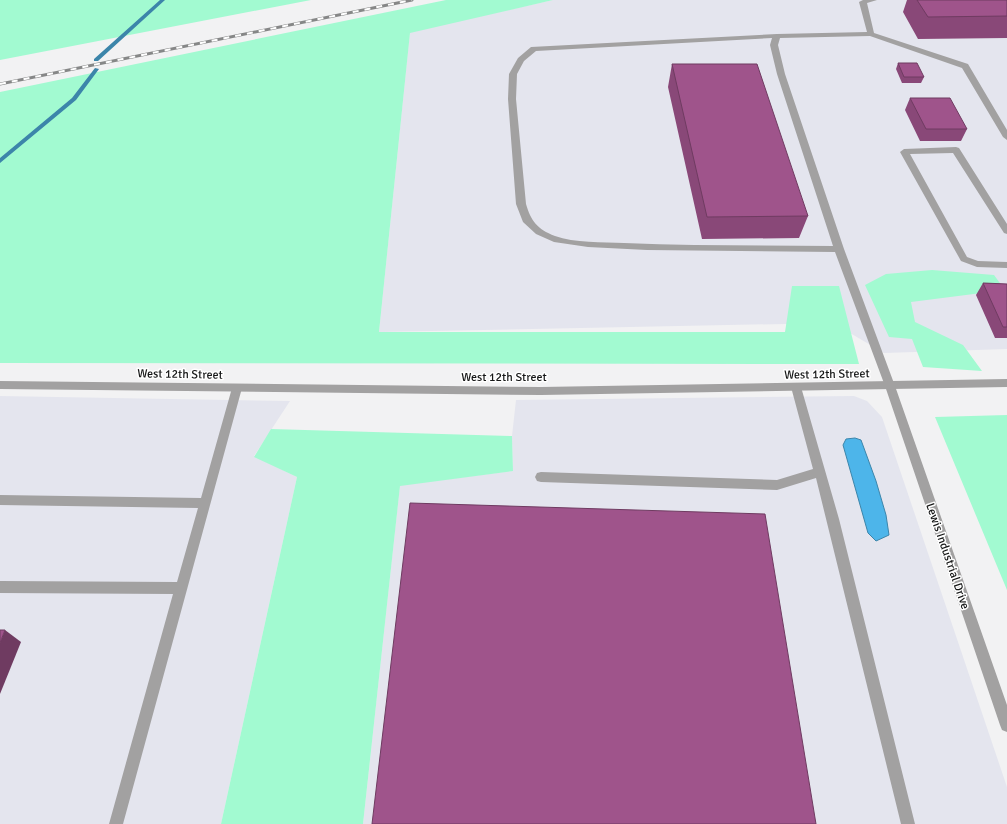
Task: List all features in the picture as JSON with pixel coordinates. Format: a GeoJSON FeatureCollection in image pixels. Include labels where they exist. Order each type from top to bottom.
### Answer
{"type":"FeatureCollection","features":[{"type":"Feature","properties":{"kind":"street"},"geometry":{"type":"LineString","coordinates":[[871,34],[863,2],[873,0]]}},
{"type":"Feature","properties":{"kind":"street"},"geometry":{"type":"LineString","coordinates":[[840,249],[647,247],[588,244],[554,239],[539,232],[526,220],[522,209],[512,99],[513,74],[521,60],[534,49],[777,36],[871,34],[965,66],[1007,137]]}},
{"type":"Feature","properties":{"kind":"street","name":"Lewis Industrial Drive"},"geometry":{"type":"LineString","coordinates":[[777,36],[774,45],[781,74],[840,249],[890,386],[1007,726]]}},
{"type":"Feature","properties":{"kind":"street"},"geometry":{"type":"LineString","coordinates":[[1007,231],[956,150],[904,152],[964,259],[977,264],[1007,265]]}},
{"type":"Feature","properties":{"kind":"street","name":"West 12th Street"},"geometry":{"type":"LineString","coordinates":[[0,385],[541,391],[1007,383]]}},
{"type":"Feature","properties":{"kind":"street"},"geometry":{"type":"LineString","coordinates":[[796,387],[820,472],[908,824]]}},
{"type":"Feature","properties":{"kind":"street"},"geometry":{"type":"LineString","coordinates":[[116,824],[237,388]]}},
{"type":"Feature","properties":{"kind":"street"},"geometry":{"type":"LineString","coordinates":[[541,476],[777,485],[820,472]]}},
{"type":"Feature","properties":{"kind":"street"},"geometry":{"type":"LineString","coordinates":[[0,500],[206,503]]}},
{"type":"Feature","properties":{"kind":"street"},"geometry":{"type":"LineString","coordinates":[[0,587],[182,588]]}},
{"type":"Feature","properties":{"kind":"shaded area"},"geometry":{"type":"Polygon","coordinates":[[[553,0],[1007,0],[1007,349],[884,353],[833,323],[379,332],[410,32],[553,0]]]}},
{"type":"Feature","properties":{"kind":"shaded area"},"geometry":{"type":"Polygon","coordinates":[[[0,396],[290,401],[254,456],[297,477],[221,824],[0,824],[0,396]]]}},
{"type":"Feature","properties":{"kind":"shaded area"},"geometry":{"type":"Polygon","coordinates":[[[854,396],[867,401],[882,417],[1007,787],[1007,824],[363,824],[400,485],[513,471],[512,436],[516,400],[854,396]]]}},
{"type":"Feature","properties":{"kind":"green space"},"geometry":{"type":"Polygon","coordinates":[[[0,0],[311,0],[0,60],[0,0]]]}},
{"type":"Feature","properties":{"kind":"green space"},"geometry":{"type":"Polygon","coordinates":[[[446,0],[553,0],[410,33],[379,332],[785,332],[792,286],[839,286],[859,364],[0,363],[0,92],[446,0]]]}},
{"type":"Feature","properties":{"kind":"green space"},"geometry":{"type":"Polygon","coordinates":[[[932,270],[994,275],[1005,290],[911,302],[915,322],[963,345],[982,371],[923,367],[912,339],[889,337],[865,285],[886,274],[932,270]]]}},
{"type":"Feature","properties":{"kind":"green space"},"geometry":{"type":"Polygon","coordinates":[[[1007,415],[1007,590],[935,417],[1007,415]]]}},
{"type":"Feature","properties":{"kind":"green space"},"geometry":{"type":"Polygon","coordinates":[[[271,429],[512,436],[513,471],[400,486],[363,824],[221,824],[297,477],[254,457],[271,429]]]}},
{"type":"Feature","properties":{"kind":"water"},"geometry":{"type":"Polygon","coordinates":[[[855,438],[861,440],[876,481],[886,515],[889,535],[876,541],[868,533],[843,445],[846,439],[855,438]]]}},
{"type":"Feature","properties":{"kind":"building"},"geometry":{"type":"Polygon","coordinates":[[[917,0],[1007,0],[1007,16],[928,17],[917,0]]]}},
{"type":"Feature","properties":{"kind":"building"},"geometry":{"type":"Polygon","coordinates":[[[898,63],[917,63],[924,77],[904,77],[898,63]]]}},
{"type":"Feature","properties":{"kind":"building"},"geometry":{"type":"Polygon","coordinates":[[[672,64],[757,64],[808,216],[707,217],[672,64]]]}},
{"type":"Feature","properties":{"kind":"building"},"geometry":{"type":"Polygon","coordinates":[[[910,98],[950,98],[967,129],[926,129],[910,98]]]}},
{"type":"Feature","properties":{"kind":"building"},"geometry":{"type":"Polygon","coordinates":[[[983,283],[1007,284],[1007,327],[1003,327],[983,283]]]}},
{"type":"Feature","properties":{"kind":"building"},"geometry":{"type":"Polygon","coordinates":[[[410,503],[765,514],[816,824],[372,824],[410,503]]]}},
{"type":"Feature","properties":{"kind":"building"},"geometry":{"type":"Polygon","coordinates":[[[0,630],[5,630],[0,643],[0,630]]]}},
{"type":"Feature","properties":{"kind":"waterway"},"geometry":{"type":"LineString","coordinates":[[96,60],[163,0]]}},
{"type":"Feature","properties":{"kind":"waterway"},"geometry":{"type":"LineString","coordinates":[[0,161],[74,99],[97,69]]}},
{"type":"Feature","properties":{"kind":"railway"},"geometry":{"type":"LineString","coordinates":[[0,84],[412,0]]}}]}
